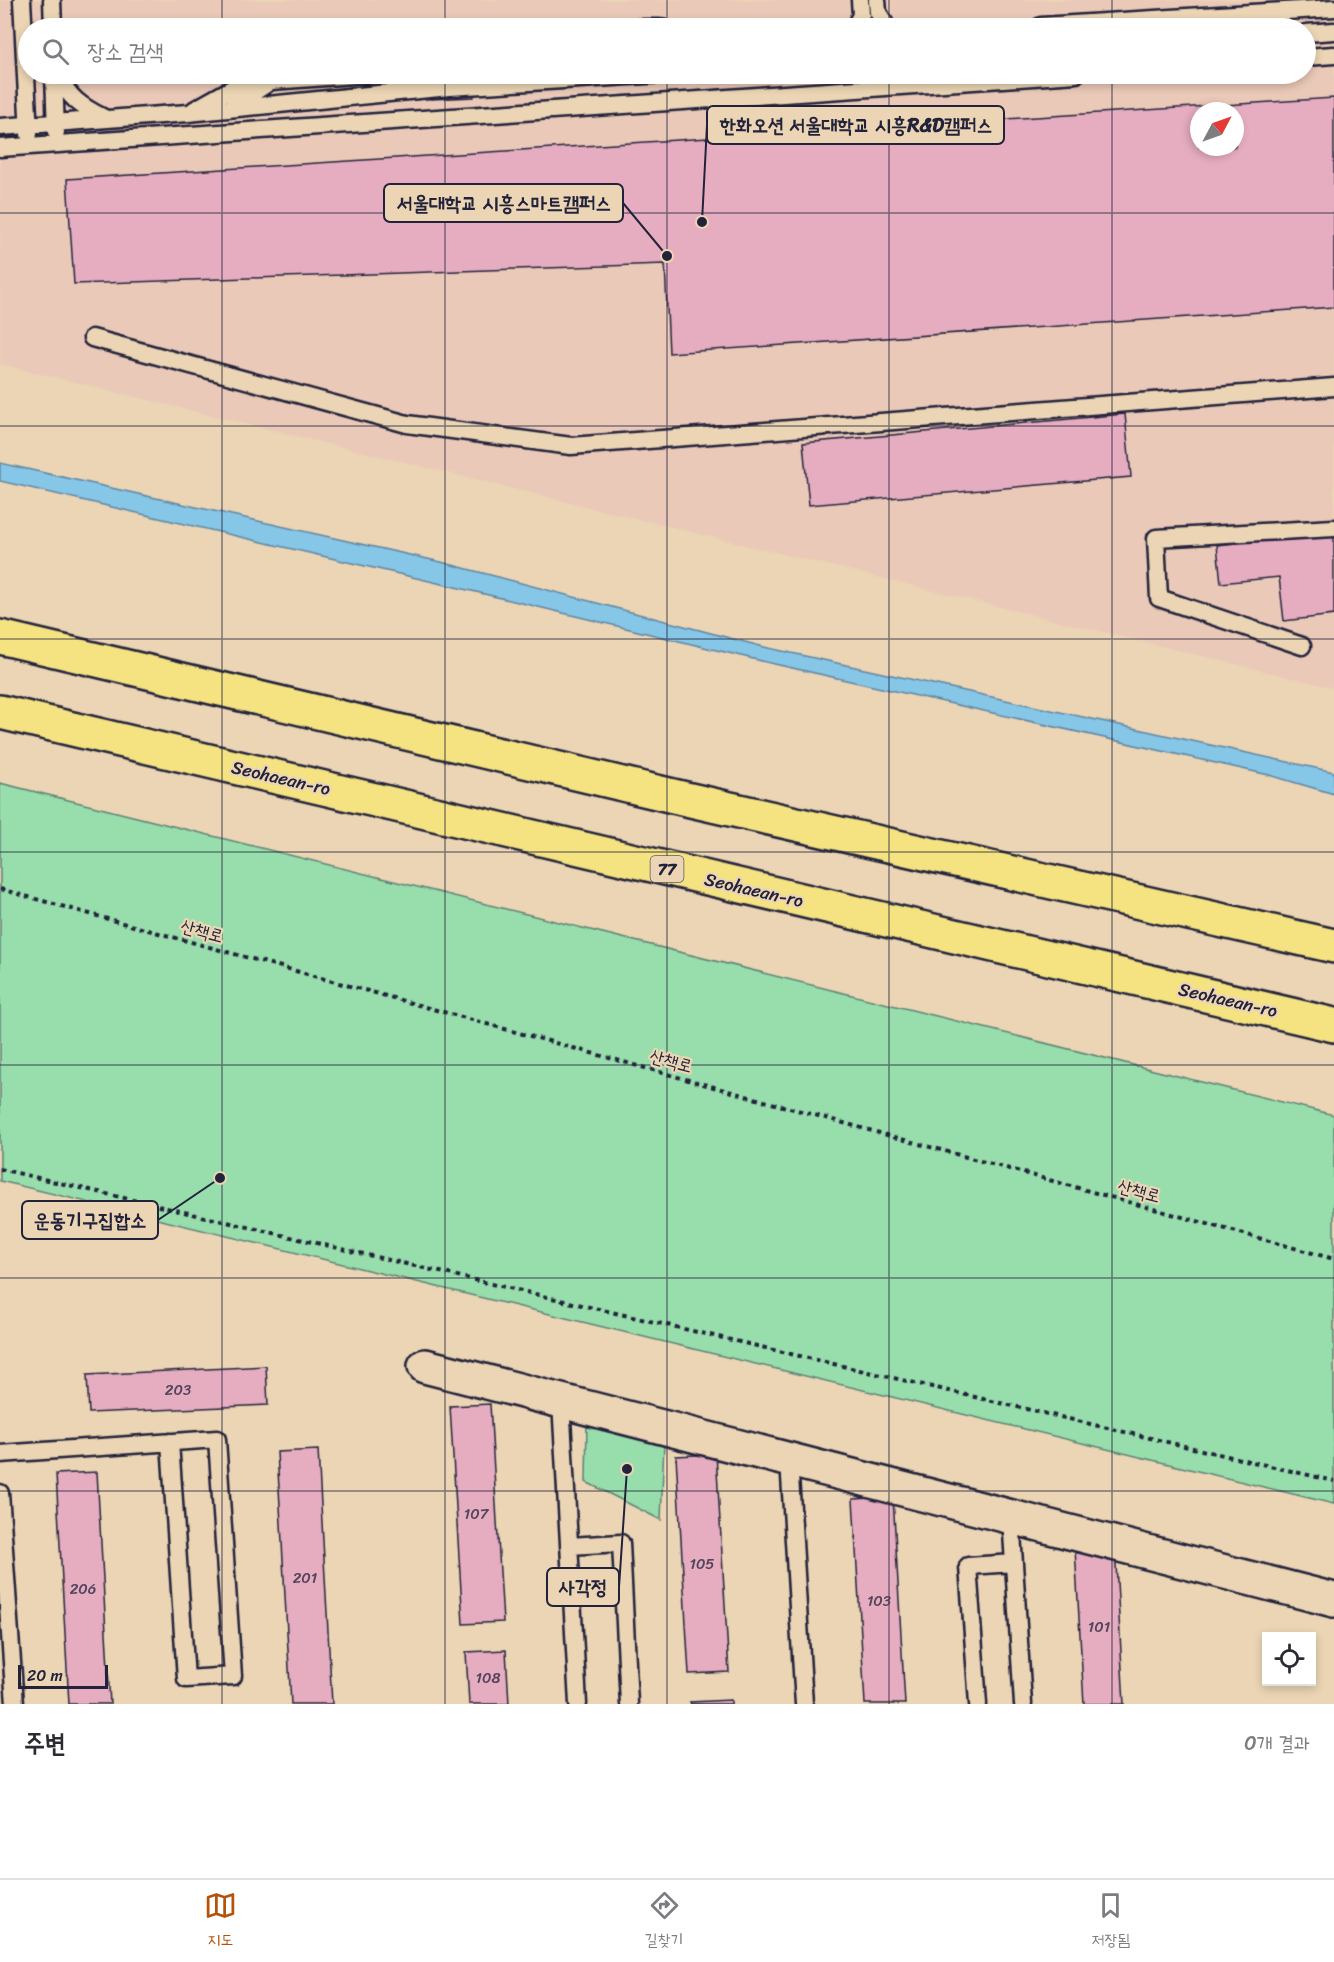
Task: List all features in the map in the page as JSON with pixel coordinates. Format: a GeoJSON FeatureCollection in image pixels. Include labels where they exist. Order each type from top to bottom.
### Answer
{"type":"FeatureCollection","features":[{"type":"Feature","properties":{"kind":"main road"},"geometry":{"type":"LineString","coordinates":[[0,637],[698,801],[1334,946]]}},
{"type":"Feature","properties":{"kind":"main road","name":"Seohaean-ro"},"geometry":{"type":"LineString","coordinates":[[0,712],[1334,1025]]}},
{"type":"Feature","properties":{"kind":"street"},"geometry":{"type":"LineString","coordinates":[[425,1366],[1334,1600]]}},
{"type":"Feature","properties":{"kind":"lane"},"geometry":{"type":"LineString","coordinates":[[22,0],[23,18]]}},
{"type":"Feature","properties":{"kind":"lane"},"geometry":{"type":"LineString","coordinates":[[52,0],[53,18]]}},
{"type":"Feature","properties":{"kind":"lane"},"geometry":{"type":"LineString","coordinates":[[859,18],[860,0]]}},
{"type":"Feature","properties":{"kind":"lane"},"geometry":{"type":"LineString","coordinates":[[878,0],[882,18]]}},
{"type":"Feature","properties":{"kind":"lane"},"geometry":{"type":"LineString","coordinates":[[1171,18],[1334,8]]}},
{"type":"Feature","properties":{"kind":"lane"},"geometry":{"type":"LineString","coordinates":[[1316,32],[1334,31]]}},
{"type":"Feature","properties":{"kind":"lane"},"geometry":{"type":"LineString","coordinates":[[1316,56],[1334,55]]}},
{"type":"Feature","properties":{"kind":"lane"},"geometry":{"type":"LineString","coordinates":[[26,84],[29,147]]}},
{"type":"Feature","properties":{"kind":"lane"},"geometry":{"type":"LineString","coordinates":[[55,84],[56,145]]}},
{"type":"Feature","properties":{"kind":"lane"},"geometry":{"type":"LineString","coordinates":[[61,84],[79,105],[104,119]]}},
{"type":"Feature","properties":{"kind":"lane"},"geometry":{"type":"LineString","coordinates":[[188,113],[240,84]]}},
{"type":"Feature","properties":{"kind":"lane"},"geometry":{"type":"LineString","coordinates":[[229,109],[267,84]]}},
{"type":"Feature","properties":{"kind":"lane"},"geometry":{"type":"LineString","coordinates":[[0,128],[499,84]]}},
{"type":"Feature","properties":{"kind":"lane"},"geometry":{"type":"LineString","coordinates":[[0,148],[933,84]]}},
{"type":"Feature","properties":{"kind":"lane"},"geometry":{"type":"LineString","coordinates":[[92,338],[407,424],[571,446],[1334,387]]}},
{"type":"Feature","properties":{"kind":"lane"},"geometry":{"type":"LineString","coordinates":[[1302,646],[1159,598],[1156,538],[1334,528]]}},
{"type":"Feature","properties":{"kind":"lane"},"geometry":{"type":"LineString","coordinates":[[561,1401],[578,1704]]}},
{"type":"Feature","properties":{"kind":"lane"},"geometry":{"type":"LineString","coordinates":[[0,1454],[170,1442],[217,1439],[233,1676],[186,1679],[170,1442]]}},
{"type":"Feature","properties":{"kind":"lane"},"geometry":{"type":"LineString","coordinates":[[789,1460],[804,1704]]}},
{"type":"Feature","properties":{"kind":"lane"},"geometry":{"type":"LineString","coordinates":[[0,1493],[15,1704]]}},
{"type":"Feature","properties":{"kind":"lane"},"geometry":{"type":"LineString","coordinates":[[1011,1517],[1023,1704]]}},
{"type":"Feature","properties":{"kind":"lane"},"geometry":{"type":"LineString","coordinates":[[569,1546],[621,1543],[629,1704]]}},
{"type":"Feature","properties":{"kind":"lane"},"geometry":{"type":"LineString","coordinates":[[978,1704],[968,1566],[1014,1563]]}},
{"type":"Feature","properties":{"kind":"path","name":"산책로"},"geometry":{"type":"LineString","coordinates":[[0,889],[1334,1259]]}},
{"type":"Feature","properties":{"kind":"path"},"geometry":{"type":"LineString","coordinates":[[0,1168],[1334,1481]]}},
{"type":"Feature","properties":{"kind":"shaded area"},"geometry":{"type":"Polygon","coordinates":[[[0,0],[1334,0],[1334,688],[0,364],[0,0]]]}},
{"type":"Feature","properties":{"kind":"green space"},"geometry":{"type":"Polygon","coordinates":[[[0,783],[1334,1115],[1334,1504],[0,1181],[0,783]]]}},
{"type":"Feature","properties":{"kind":"green space"},"geometry":{"type":"Polygon","coordinates":[[[587,1420],[664,1441],[661,1520],[586,1482],[587,1420]]]}},
{"type":"Feature","properties":{"kind":"water"},"geometry":{"type":"Polygon","coordinates":[[[0,463],[441,562],[764,647],[1334,772],[1334,794],[1269,775],[770,663],[0,481],[0,463]]]}},
{"type":"Feature","properties":{"kind":"building"},"geometry":{"type":"Polygon","coordinates":[[[431,84],[473,84],[474,97],[432,99],[431,84]]]}},
{"type":"Feature","properties":{"kind":"building"},"geometry":{"type":"Polygon","coordinates":[[[1334,98],[1334,307],[669,353],[665,264],[74,284],[67,179],[1190,107],[1190,156],[1244,156],[1244,104],[1334,98]]]}},
{"type":"Feature","properties":{"kind":"building"},"geometry":{"type":"Polygon","coordinates":[[[1125,414],[1131,477],[809,505],[803,443],[1125,414]]]}},
{"type":"Feature","properties":{"kind":"building"},"geometry":{"type":"Polygon","coordinates":[[[1334,532],[1334,615],[1284,621],[1279,577],[1221,583],[1217,545],[1334,532]]]}},
{"type":"Feature","properties":{"kind":"building"},"geometry":{"type":"Polygon","coordinates":[[[266,1366],[268,1405],[89,1413],[87,1375],[266,1366]]]}},
{"type":"Feature","properties":{"kind":"building"},"geometry":{"type":"Polygon","coordinates":[[[490,1404],[503,1622],[463,1624],[450,1406],[490,1404]]]}},
{"type":"Feature","properties":{"kind":"building"},"geometry":{"type":"Polygon","coordinates":[[[318,1450],[332,1704],[291,1704],[277,1452],[318,1450]]]}},
{"type":"Feature","properties":{"kind":"building"},"geometry":{"type":"Polygon","coordinates":[[[716,1454],[729,1672],[689,1674],[676,1456],[716,1454]]]}},
{"type":"Feature","properties":{"kind":"building"},"geometry":{"type":"Polygon","coordinates":[[[97,1472],[110,1704],[69,1704],[56,1474],[97,1472]]]}},
{"type":"Feature","properties":{"kind":"building"},"geometry":{"type":"Polygon","coordinates":[[[893,1497],[905,1704],[865,1704],[853,1499],[893,1497]]]}},
{"type":"Feature","properties":{"kind":"building"},"geometry":{"type":"Polygon","coordinates":[[[1115,1547],[1124,1704],[1084,1704],[1075,1549],[1115,1547]]]}},
{"type":"Feature","properties":{"kind":"building"},"geometry":{"type":"Polygon","coordinates":[[[506,1650],[509,1704],[469,1704],[466,1652],[506,1650]]]}},
{"type":"Feature","properties":{"kind":"building"},"geometry":{"type":"Polygon","coordinates":[[[731,1700],[731,1704],[691,1704],[690,1702],[731,1700]]]}},
{"type":"Feature","properties":{"kind":"place","name":"한화오션 서울대학교 시흥R&D캠퍼스"},"geometry":{"type":"Point","coordinates":[702,222]}},
{"type":"Feature","properties":{"kind":"place","name":"서울대학교 시흥스마트캠퍼스"},"geometry":{"type":"Point","coordinates":[667,256]}},
{"type":"Feature","properties":{"kind":"place","name":"운동기구집합소"},"geometry":{"type":"Point","coordinates":[220,1178]}},
{"type":"Feature","properties":{"kind":"place","name":"사각정"},"geometry":{"type":"Point","coordinates":[627,1469]}}]}
